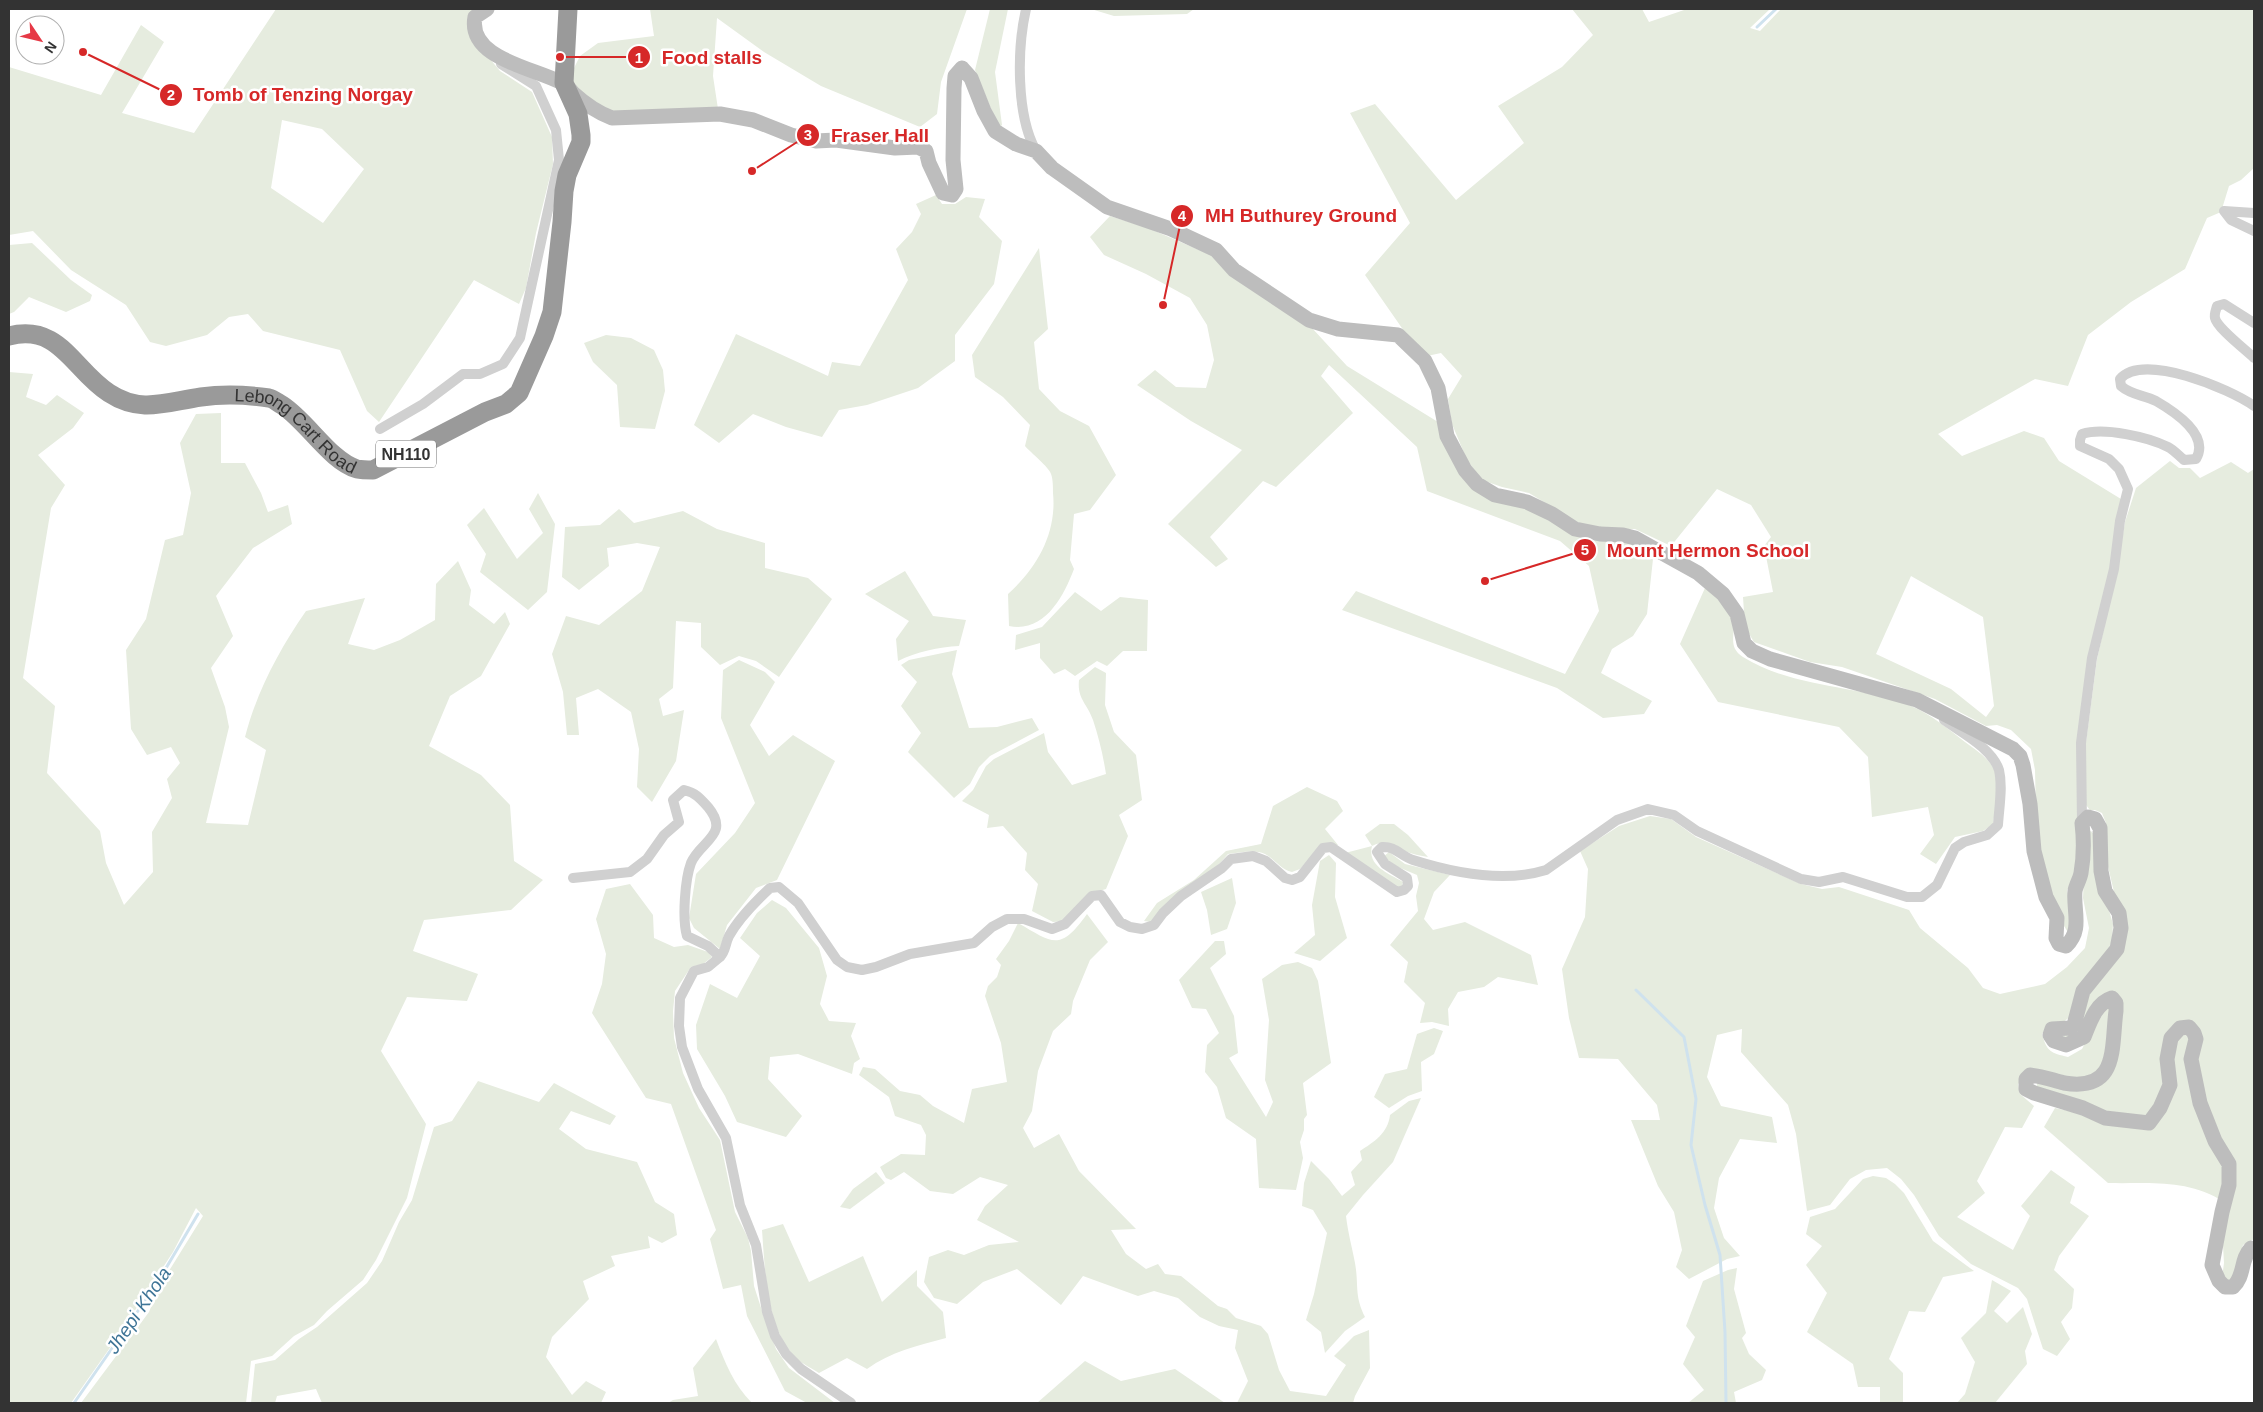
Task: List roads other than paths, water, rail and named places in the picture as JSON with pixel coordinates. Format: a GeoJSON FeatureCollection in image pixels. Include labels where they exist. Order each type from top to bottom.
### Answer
{"type":"FeatureCollection","features":[{"type":"Feature","properties":{"kind":"highway","name":"Lebong Cart Road"},"geometry":{"type":"LineString","coordinates":[[9,336],[22,333],[44,337],[63,348],[107,392],[122,400],[147,407],[202,397],[272,398],[293,412],[316,437],[342,460],[357,469],[373,470],[387,464],[485,412],[506,404],[519,393],[544,336],[552,312],[564,191],[567,175],[581,142],[578,114],[564,83],[568,9]]}},
{"type":"Feature","properties":{"kind":"main road"},"geometry":{"type":"LineString","coordinates":[[487,9],[475,17],[474,26],[481,44],[503,58],[564,83],[591,108],[612,118],[720,114],[753,120],[791,136],[816,141],[836,140],[895,148],[918,147],[926,151],[929,164],[943,193],[952,195],[956,189],[953,160],[954,88],[955,76],[962,68],[970,78],[995,131],[1016,144],[1036,151],[1052,168],[1107,207],[1171,229],[1216,250],[1234,270],[1309,320],[1338,329],[1398,335],[1425,361],[1430,370],[1438,388],[1447,436],[1465,470],[1477,484],[1495,495],[1527,502],[1552,514],[1575,529],[1635,538],[1698,573],[1723,594],[1737,614],[1744,643],[1752,651],[1770,659],[1918,700],[1999,740],[2020,756],[2030,804],[2034,851],[2046,897],[2057,918],[2056,938],[2059,944],[2066,946],[2071,941],[2077,926],[2075,890],[2080,875],[2084,848],[2082,823],[2088,817],[2095,819],[2100,828],[2101,870],[2105,891],[2119,913],[2122,928],[2117,949],[2083,991],[2074,1025],[2070,1028],[2052,1029],[2050,1035],[2054,1041],[2066,1045],[2084,1037],[2095,1012],[2104,1000],[2112,998],[2116,1003],[2112,1058],[2106,1071],[2090,1084],[2064,1082],[2044,1076],[2030,1075],[2026,1079],[2026,1089],[2030,1092],[2083,1108],[2105,1118],[2149,1123],[2160,1108],[2170,1085],[2167,1059],[2172,1038],[2180,1028],[2189,1027],[2196,1039],[2191,1059],[2200,1103],[2215,1141],[2228,1164],[2229,1185],[2212,1265],[2219,1281],[2225,1287],[2233,1287],[2240,1280],[2244,1255],[2251,1248],[2254,1249]]}},
{"type":"Feature","properties":{"kind":"street"},"geometry":{"type":"LineString","coordinates":[[1026,9],[1020,48],[1022,96],[1028,138],[1036,151]]}},
{"type":"Feature","properties":{"kind":"street"},"geometry":{"type":"LineString","coordinates":[[380,428],[423,404],[463,374],[480,374],[503,364],[520,338],[559,160],[556,130],[536,86],[502,65],[481,44]]}},
{"type":"Feature","properties":{"kind":"street"},"geometry":{"type":"LineString","coordinates":[[2254,213],[2224,211],[2231,220],[2254,231]]}},
{"type":"Feature","properties":{"kind":"street"},"geometry":{"type":"LineString","coordinates":[[2254,323],[2224,304],[2217,306],[2215,318],[2219,325],[2254,358]]}},
{"type":"Feature","properties":{"kind":"street"},"geometry":{"type":"LineString","coordinates":[[2082,823],[2081,743],[2092,658],[2114,568],[2120,521],[2128,489],[2119,469],[2109,459],[2080,446],[2082,434],[2091,431],[2129,435],[2158,443],[2170,449],[2184,460],[2196,459],[2201,446],[2199,438],[2193,431],[2157,402],[2126,391],[2121,386],[2120,379],[2125,373],[2134,369],[2148,368],[2190,377],[2254,406]]}},
{"type":"Feature","properties":{"kind":"street"},"geometry":{"type":"LineString","coordinates":[[851,1403],[801,1369],[786,1354],[775,1336],[767,1312],[756,1245],[740,1205],[726,1138],[698,1089],[682,1047],[678,1026],[680,998],[694,971],[708,967],[724,953],[728,938],[735,928],[751,907],[770,888],[778,887],[798,903],[837,960],[847,967],[862,970],[876,967],[910,954],[974,943],[992,927],[1007,919],[1024,919],[1052,929],[1065,924],[1092,896],[1101,895],[1120,922],[1130,927],[1142,928],[1154,925],[1163,913],[1181,896],[1216,872],[1231,859],[1253,856],[1266,861],[1285,878],[1292,880],[1300,877],[1323,848],[1331,847],[1397,892],[1404,890],[1408,886],[1407,878],[1380,859],[1377,852],[1382,847],[1390,846],[1407,858],[1428,865],[1475,874],[1507,877],[1534,874],[1546,870],[1617,820],[1648,809],[1674,814],[1697,831],[1802,879],[1820,882],[1843,878],[1906,896],[1922,897],[1937,885],[1955,848],[1964,842],[1988,835],[1998,825],[2000,790],[1999,770],[1988,754],[1918,700]]}},
{"type":"Feature","properties":{"kind":"street"},"geometry":{"type":"LineString","coordinates":[[572,878],[630,872],[647,859],[664,835],[679,822],[673,800],[684,790],[695,792],[715,816],[716,829],[712,839],[692,862],[686,896],[684,927],[687,936],[708,946],[720,957]]}},
{"type":"Feature","properties":{"kind":"waterway"},"geometry":{"type":"LineString","coordinates":[[1757,27],[1776,9]]}},
{"type":"Feature","properties":{"kind":"waterway"},"geometry":{"type":"LineString","coordinates":[[1636,990],[1684,1037],[1696,1099],[1691,1145],[1705,1205],[1720,1255],[1725,1332],[1726,1403]]}},
{"type":"Feature","properties":{"kind":"waterway","name":"Jhepi Khola"},"geometry":{"type":"LineString","coordinates":[[74,1403],[156,1285],[198,1214]]}},
{"type":"Feature","properties":{"kind":"place","name":"Tomb of Tenzing Norgay"},"geometry":{"type":"Point","coordinates":[83,52]}},
{"type":"Feature","properties":{"kind":"place","name":"Food stalls"},"geometry":{"type":"Point","coordinates":[560,57]}},
{"type":"Feature","properties":{"kind":"place","name":"Fraser Hall"},"geometry":{"type":"Point","coordinates":[752,171]}},
{"type":"Feature","properties":{"kind":"place","name":"MH Buthurey Ground"},"geometry":{"type":"Point","coordinates":[1163,305]}},
{"type":"Feature","properties":{"kind":"place","name":"Mount Hermon School"},"geometry":{"type":"Point","coordinates":[1485,581]}}]}
